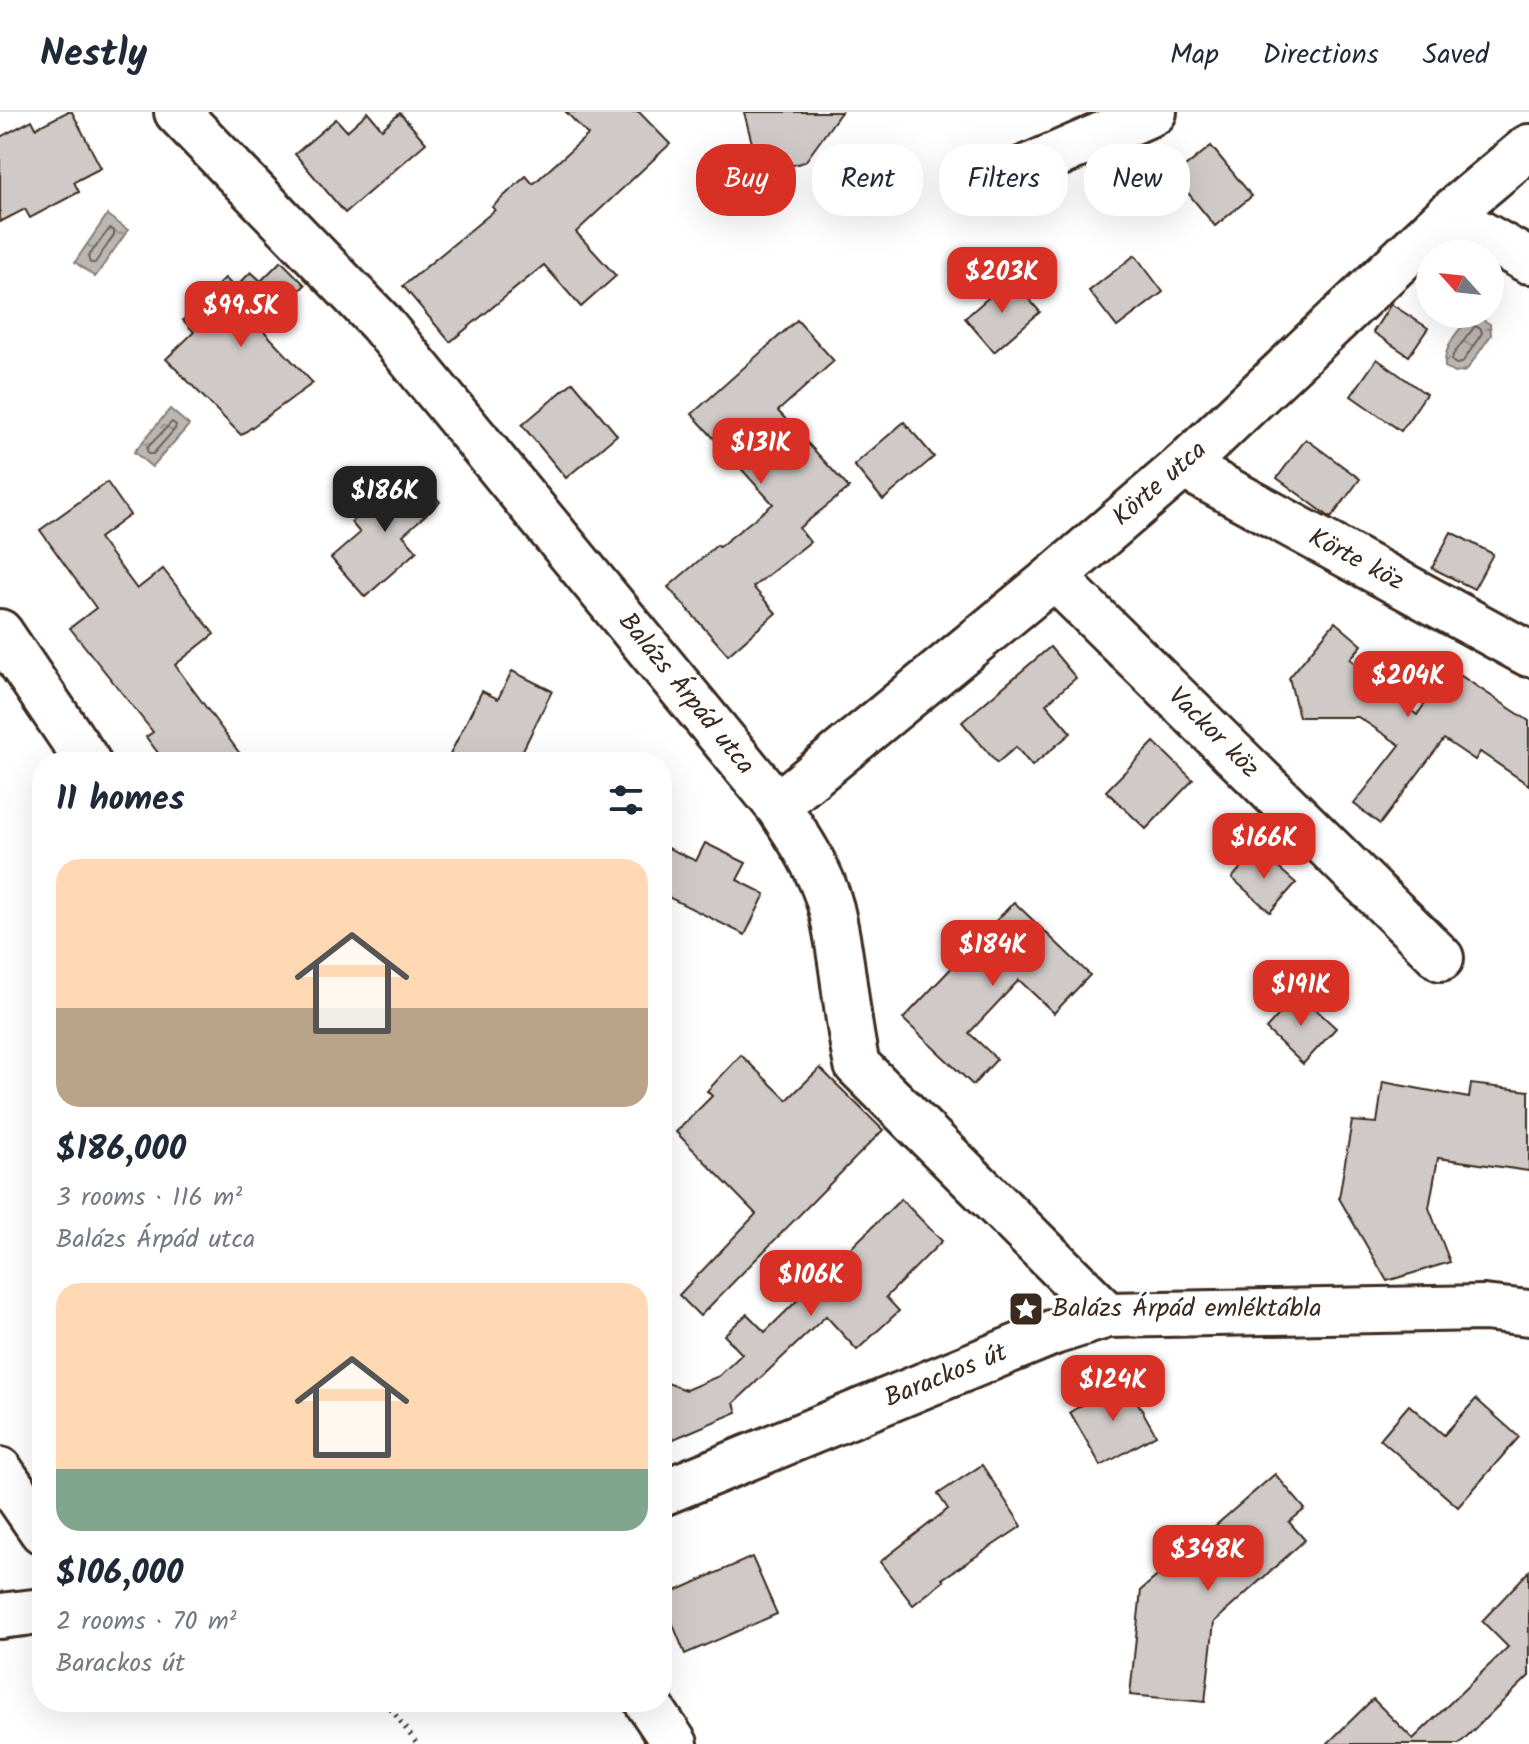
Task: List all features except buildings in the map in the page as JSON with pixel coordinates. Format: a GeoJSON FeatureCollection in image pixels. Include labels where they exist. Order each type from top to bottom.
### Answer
{"type":"FeatureCollection","features":[{"type":"Feature","properties":{"kind":"street","name":"Balázs Árpád utca"},"geometry":{"type":"LineString","coordinates":[[177,112],[380,322],[777,805],[806,848],[830,905],[847,990],[847,1024],[857,1065],[1108,1315]]}},
{"type":"Feature","properties":{"kind":"street"},"geometry":{"type":"LineString","coordinates":[[1068,150],[1154,112]]}},
{"type":"Feature","properties":{"kind":"street","name":"Körte utca"},"geometry":{"type":"LineString","coordinates":[[777,805],[1054,577],[1183,466],[1448,215],[1529,147]]}},
{"type":"Feature","properties":{"kind":"street"},"geometry":{"type":"LineString","coordinates":[[1448,215],[1529,261]]}},
{"type":"Feature","properties":{"kind":"street","name":"Körte köz"},"geometry":{"type":"LineString","coordinates":[[1183,466],[1529,654]]}},
{"type":"Feature","properties":{"kind":"street","name":"Vackor köz"},"geometry":{"type":"LineString","coordinates":[[1054,577],[1441,958]]}},
{"type":"Feature","properties":{"kind":"street"},"geometry":{"type":"LineString","coordinates":[[0,632],[81,752]]}},
{"type":"Feature","properties":{"kind":"street","name":"Barackos út"},"geometry":{"type":"LineString","coordinates":[[672,1489],[1054,1332],[1108,1315],[1484,1308],[1529,1313]]}},
{"type":"Feature","properties":{"kind":"street"},"geometry":{"type":"LineString","coordinates":[[0,1470],[32,1516]]}},
{"type":"Feature","properties":{"kind":"street"},"geometry":{"type":"LineString","coordinates":[[0,1616],[32,1612]]}},
{"type":"Feature","properties":{"kind":"street"},"geometry":{"type":"LineString","coordinates":[[654,1712],[675,1744]]}},
{"type":"Feature","properties":{"kind":"path"},"geometry":{"type":"LineString","coordinates":[[393,1712],[417,1744]]}},
{"type":"Feature","properties":{"kind":"water"},"geometry":{"type":"Polygon","coordinates":[[[107,215],[128,230],[95,277],[75,262],[107,215]]]}},
{"type":"Feature","properties":{"kind":"water"},"geometry":{"type":"Polygon","coordinates":[[[1490,328],[1491,335],[1466,371],[1455,373],[1445,367],[1445,360],[1459,330],[1490,328]]]}},
{"type":"Feature","properties":{"kind":"water"},"geometry":{"type":"Polygon","coordinates":[[[170,409],[189,425],[152,467],[134,452],[170,409]]]}},
{"type":"Feature","properties":{"kind":"place","name":"Balázs Árpád emléktábla"},"geometry":{"type":"Point","coordinates":[1026,1309]}}]}
